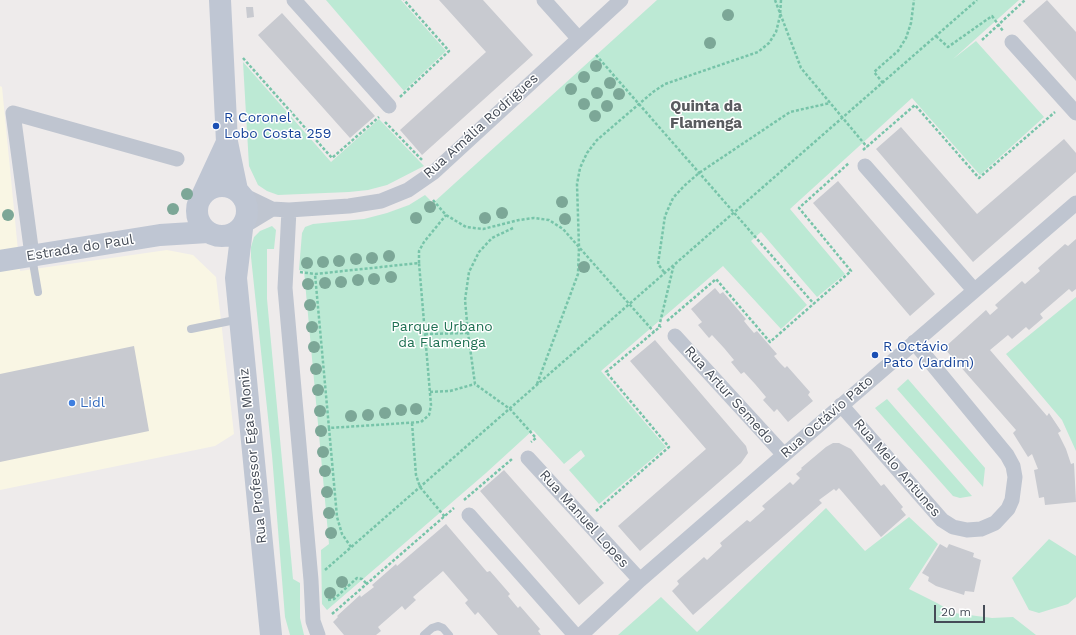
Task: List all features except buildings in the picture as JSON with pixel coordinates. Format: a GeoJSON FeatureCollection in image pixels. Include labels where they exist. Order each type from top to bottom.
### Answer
{"type":"FeatureCollection","features":[{"type":"Feature","properties":{"kind":"street"},"geometry":{"type":"LineString","coordinates":[[220,0],[227,142],[240,193],[248,210],[243,227],[231,235],[211,234],[198,219],[200,200],[227,142]]}},
{"type":"Feature","properties":{"kind":"street"},"geometry":{"type":"LineString","coordinates":[[294,0],[389,106]]}},
{"type":"Feature","properties":{"kind":"street"},"geometry":{"type":"LineString","coordinates":[[544,0],[578,38]]}},
{"type":"Feature","properties":{"kind":"street","name":"Rua Amália Rodrigues"},"geometry":{"type":"LineString","coordinates":[[240,193],[272,210],[289,210],[349,206],[381,201],[408,190],[434,172],[621,0]]}},
{"type":"Feature","properties":{"kind":"street"},"geometry":{"type":"LineString","coordinates":[[1012,42],[1071,108]]}},
{"type":"Feature","properties":{"kind":"street"},"geometry":{"type":"LineString","coordinates":[[32,255],[13,113],[177,159]]}},
{"type":"Feature","properties":{"kind":"street"},"geometry":{"type":"LineString","coordinates":[[859,160],[974,290]]}},
{"type":"Feature","properties":{"kind":"street"},"geometry":{"type":"LineString","coordinates":[[160,235],[200,200],[207,190],[222,185],[240,193]]}},
{"type":"Feature","properties":{"kind":"street","name":"Rua Octávio Pato"},"geometry":{"type":"LineString","coordinates":[[581,635],[640,580],[1076,203]]}},
{"type":"Feature","properties":{"kind":"street","name":"Rua Amália Rodrigues"},"geometry":{"type":"LineString","coordinates":[[243,227],[272,210]]}},
{"type":"Feature","properties":{"kind":"street"},"geometry":{"type":"LineString","coordinates":[[289,210],[285,288],[313,620],[318,635]]}},
{"type":"Feature","properties":{"kind":"street","name":"Rua Professor Egas Moniz"},"geometry":{"type":"LineString","coordinates":[[243,227],[236,278],[271,635]]}},
{"type":"Feature","properties":{"kind":"street","name":"Estrada do Paul"},"geometry":{"type":"LineString","coordinates":[[0,261],[160,235],[211,234]]}},
{"type":"Feature","properties":{"kind":"street","name":"Rua Professor Egas Moniz"},"geometry":{"type":"LineString","coordinates":[[211,234],[236,278]]}},
{"type":"Feature","properties":{"kind":"street","name":"Rua Artur Semedo"},"geometry":{"type":"LineString","coordinates":[[675,336],[784,455]]}},
{"type":"Feature","properties":{"kind":"street","name":"Rua Melo Antunes"},"geometry":{"type":"LineString","coordinates":[[841,405],[942,520],[953,526],[967,530],[981,529],[995,523],[1008,509],[1012,500],[1015,477],[1013,466],[1007,455],[914,342]]}},
{"type":"Feature","properties":{"kind":"street","name":"Rua Manuel Lopes"},"geometry":{"type":"LineString","coordinates":[[524,453],[640,580]]}},
{"type":"Feature","properties":{"kind":"street"},"geometry":{"type":"LineString","coordinates":[[469,516],[575,635]]}},
{"type":"Feature","properties":{"kind":"lane"},"geometry":{"type":"LineString","coordinates":[[32,255],[38,292]]}},
{"type":"Feature","properties":{"kind":"lane"},"geometry":{"type":"LineString","coordinates":[[191,329],[240,319]]}},
{"type":"Feature","properties":{"kind":"lane"},"geometry":{"type":"LineString","coordinates":[[424,635],[432,628],[438,626],[443,628],[449,635]]}},
{"type":"Feature","properties":{"kind":"path"},"geometry":{"type":"LineString","coordinates":[[389,106],[449,51],[404,0]]}},
{"type":"Feature","properties":{"kind":"path"},"geometry":{"type":"LineString","coordinates":[[775,0],[801,68],[867,147]]}},
{"type":"Feature","properties":{"kind":"path"},"geometry":{"type":"LineString","coordinates":[[536,386],[575,282],[579,247],[576,184],[580,168],[587,153],[597,140],[638,103],[665,84],[758,52],[769,43],[776,32],[780,16],[781,0]]}},
{"type":"Feature","properties":{"kind":"path"},"geometry":{"type":"LineString","coordinates":[[883,83],[874,72],[898,51],[906,38],[911,23],[914,0]]}},
{"type":"Feature","properties":{"kind":"path"},"geometry":{"type":"LineString","coordinates":[[323,572],[664,272],[977,0]]}},
{"type":"Feature","properties":{"kind":"path"},"geometry":{"type":"LineString","coordinates":[[982,40],[1025,0]]}},
{"type":"Feature","properties":{"kind":"path"},"geometry":{"type":"LineString","coordinates":[[936,36],[948,47],[992,16],[998,24]]}},
{"type":"Feature","properties":{"kind":"path"},"geometry":{"type":"LineString","coordinates":[[596,55],[814,304]]}},
{"type":"Feature","properties":{"kind":"path"},"geometry":{"type":"LineString","coordinates":[[223,56],[242,57],[332,158],[379,116],[434,172]]}},
{"type":"Feature","properties":{"kind":"path"},"geometry":{"type":"LineString","coordinates":[[664,272],[658,264],[665,216],[673,198],[699,173],[790,112],[830,102]]}},
{"type":"Feature","properties":{"kind":"path"},"geometry":{"type":"LineString","coordinates":[[586,521],[669,447],[606,372],[716,279],[770,342],[814,304],[851,271],[799,208],[859,160],[867,147],[915,105],[979,178],[1071,108]]}},
{"type":"Feature","properties":{"kind":"path"},"geometry":{"type":"LineString","coordinates":[[433,200],[446,215],[466,227],[483,229],[519,220],[534,218],[549,220],[563,229],[654,332]]}},
{"type":"Feature","properties":{"kind":"path"},"geometry":{"type":"LineString","coordinates":[[329,428],[421,422],[429,415],[431,404],[419,251],[424,242],[446,215]]}},
{"type":"Feature","properties":{"kind":"path"},"geometry":{"type":"LineString","coordinates":[[332,614],[459,504],[524,453],[536,438],[510,409],[474,384],[468,332],[465,294],[469,272],[479,252],[492,238],[513,228]]}},
{"type":"Feature","properties":{"kind":"path"},"geometry":{"type":"LineString","coordinates":[[296,272],[315,274],[419,263]]}},
{"type":"Feature","properties":{"kind":"path"},"geometry":{"type":"LineString","coordinates":[[658,329],[674,264]]}},
{"type":"Feature","properties":{"kind":"path"},"geometry":{"type":"LineString","coordinates":[[315,274],[337,517],[342,534],[351,548]]}},
{"type":"Feature","properties":{"kind":"path"},"geometry":{"type":"LineString","coordinates":[[425,334],[468,332]]}},
{"type":"Feature","properties":{"kind":"path"},"geometry":{"type":"LineString","coordinates":[[430,392],[450,391],[474,384]]}},
{"type":"Feature","properties":{"kind":"path"},"geometry":{"type":"LineString","coordinates":[[412,422],[416,475],[420,487],[444,517]]}},
{"type":"Feature","properties":{"kind":"path"},"geometry":{"type":"LineString","coordinates":[[312,599],[334,599],[357,578],[361,578],[367,584]]}},
{"type":"Feature","properties":{"kind":"shaded area"},"geometry":{"type":"Polygon","coordinates":[[[0,86],[2,87],[20,271],[167,250],[193,255],[216,277],[234,434],[215,446],[0,490],[0,86]]]}},
{"type":"Feature","properties":{"kind":"green space"},"geometry":{"type":"Polygon","coordinates":[[[326,0],[401,0],[446,51],[404,91],[326,0]]]}},
{"type":"Feature","properties":{"kind":"green space","name":"Parque Urbano da Flamenga"},"geometry":{"type":"Polygon","coordinates":[[[657,0],[1019,0],[953,59],[976,41],[1044,117],[980,175],[912,98],[790,209],[845,274],[817,297],[761,232],[751,241],[807,305],[781,329],[723,266],[601,371],[666,447],[599,504],[569,470],[585,456],[581,450],[564,464],[533,430],[486,473],[327,610],[322,604],[321,550],[329,544],[304,271],[299,270],[302,233],[305,227],[313,224],[364,219],[387,213],[409,205],[425,195],[433,203],[657,0]]]}},
{"type":"Feature","properties":{"kind":"green space"},"geometry":{"type":"Polygon","coordinates":[[[243,62],[331,162],[379,119],[424,166],[387,185],[368,190],[278,195],[267,191],[258,185],[249,166],[243,62]]]}},
{"type":"Feature","properties":{"kind":"green space"},"geometry":{"type":"Polygon","coordinates":[[[272,226],[276,230],[274,249],[267,249],[267,299],[293,579],[300,583],[300,618],[304,635],[290,635],[285,617],[272,455],[251,257],[251,247],[254,237],[260,231],[272,226]]]}},
{"type":"Feature","properties":{"kind":"green space"},"geometry":{"type":"Polygon","coordinates":[[[1076,297],[1076,451],[1062,420],[1006,354],[1076,297]]]}},
{"type":"Feature","properties":{"kind":"green space"},"geometry":{"type":"Polygon","coordinates":[[[908,379],[985,468],[983,487],[897,389],[908,379]]]}},
{"type":"Feature","properties":{"kind":"green space"},"geometry":{"type":"Polygon","coordinates":[[[887,399],[972,496],[960,498],[953,496],[875,408],[887,399]]]}},
{"type":"Feature","properties":{"kind":"green space"},"geometry":{"type":"Polygon","coordinates":[[[826,508],[865,551],[909,517],[938,544],[909,589],[954,613],[992,618],[1013,617],[1036,635],[618,635],[661,597],[697,632],[826,508]]]}},
{"type":"Feature","properties":{"kind":"green space"},"geometry":{"type":"Polygon","coordinates":[[[1049,539],[1076,556],[1076,597],[1068,604],[1039,613],[1029,610],[1012,578],[1049,539]]]}},
{"type":"Feature","properties":{"kind":"place","name":"R Coronel Lobo Costa 259"},"geometry":{"type":"Point","coordinates":[216,126]}},
{"type":"Feature","properties":{"kind":"place","name":"R Octávio Pato (Jardim)"},"geometry":{"type":"Point","coordinates":[875,355]}},
{"type":"Feature","properties":{"kind":"place","name":"Lidl"},"geometry":{"type":"Point","coordinates":[72,403]}},
{"type":"Feature","properties":{"kind":"district","name":"Quinta da Flamenga"},"geometry":{"type":"Point","coordinates":[706,116]}}]}
